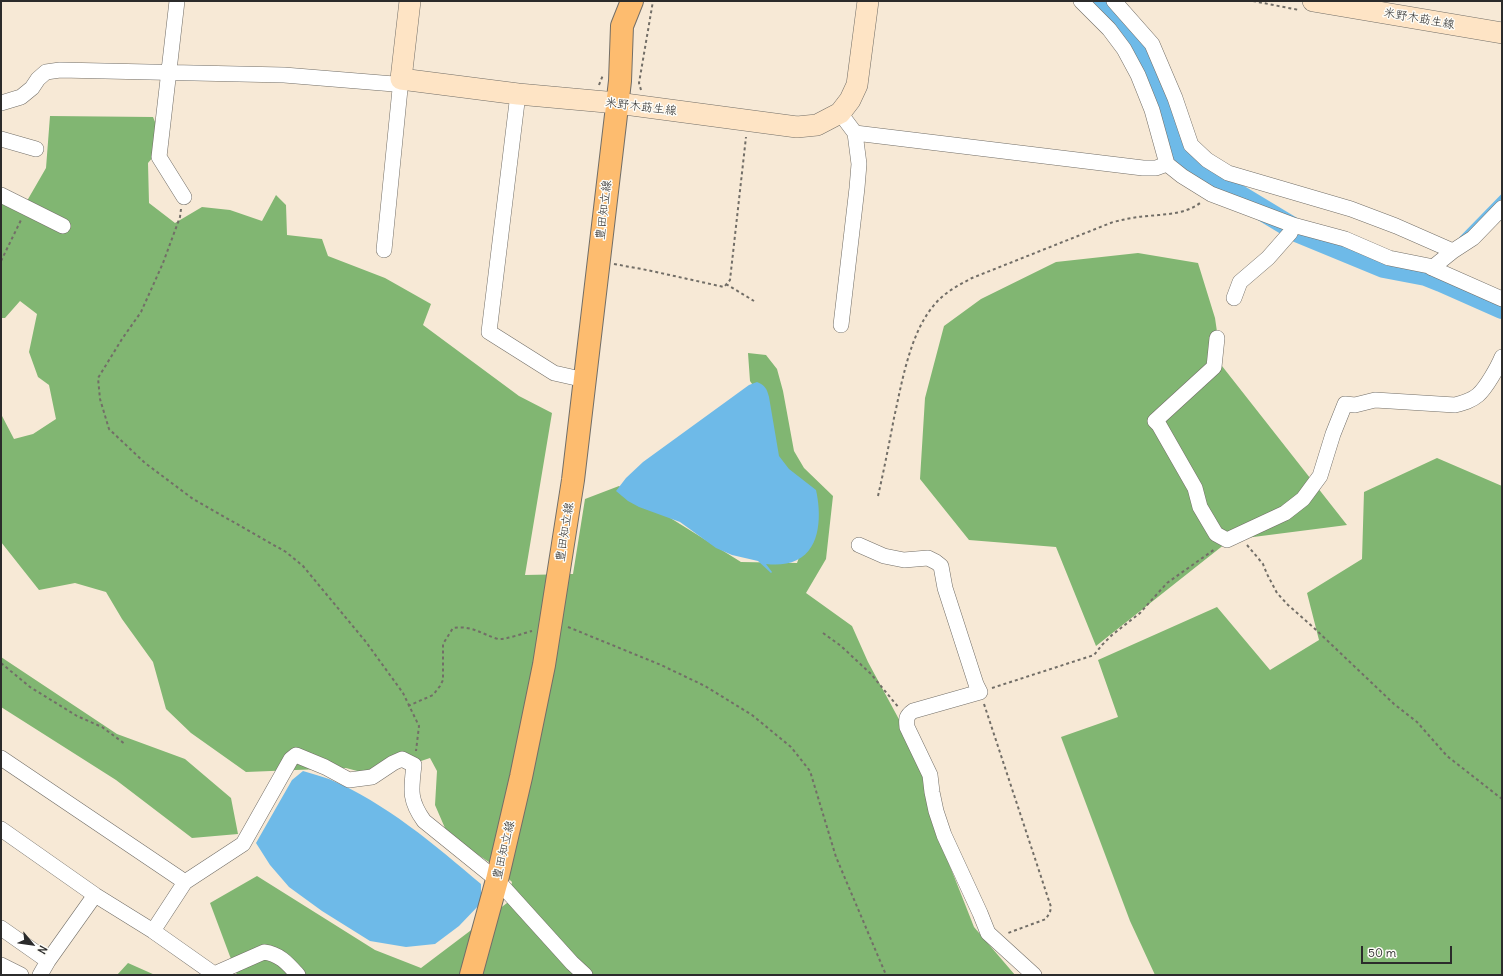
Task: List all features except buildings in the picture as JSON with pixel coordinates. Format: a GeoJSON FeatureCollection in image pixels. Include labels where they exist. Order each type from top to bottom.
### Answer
{"type":"FeatureCollection","features":[{"type":"Feature","properties":{"kind":"main road"},"geometry":{"type":"LineString","coordinates":[[401,79],[410,1]]}},
{"type":"Feature","properties":{"kind":"main road","name":"豊田知立線"},"geometry":{"type":"LineString","coordinates":[[472,975],[497,880],[521,777],[544,665],[573,480],[620,81],[623,1]]}},
{"type":"Feature","properties":{"kind":"main road","name":"豊田知立線"},"geometry":{"type":"LineString","coordinates":[[622,26],[632,1]]}},
{"type":"Feature","properties":{"kind":"main road","name":"米野木莇生線"},"geometry":{"type":"LineString","coordinates":[[401,79],[518,94],[617,103],[797,127],[817,125],[840,113],[850,100],[857,85],[868,1]]}},
{"type":"Feature","properties":{"kind":"main road","name":"米野木莇生線"},"geometry":{"type":"LineString","coordinates":[[1313,1],[1502,33]]}},
{"type":"Feature","properties":{"kind":"street"},"geometry":{"type":"LineString","coordinates":[[177,1],[170,73],[159,157],[184,196]]}},
{"type":"Feature","properties":{"kind":"street"},"geometry":{"type":"LineString","coordinates":[[1081,1],[1109,29],[1124,49],[1132,63],[1152,110],[1167,164],[1182,176],[1212,194],[1293,225],[1344,239],[1389,258],[1429,266],[1502,299]]}},
{"type":"Feature","properties":{"kind":"street"},"geometry":{"type":"LineString","coordinates":[[1114,1],[1152,44],[1175,98],[1191,145],[1207,160],[1228,172],[1351,209],[1396,226],[1453,251]]}},
{"type":"Feature","properties":{"kind":"street"},"geometry":{"type":"LineString","coordinates":[[1,102],[21,97],[32,88],[38,79],[46,72],[60,70],[284,76],[394,84],[401,79]]}},
{"type":"Feature","properties":{"kind":"street"},"geometry":{"type":"LineString","coordinates":[[384,250],[401,79]]}},
{"type":"Feature","properties":{"kind":"street"},"geometry":{"type":"LineString","coordinates":[[518,94],[489,332],[554,373],[585,380]]}},
{"type":"Feature","properties":{"kind":"street"},"geometry":{"type":"LineString","coordinates":[[840,113],[855,133],[859,164],[841,324]]}},
{"type":"Feature","properties":{"kind":"street"},"geometry":{"type":"LineString","coordinates":[[855,133],[1143,168],[1156,168],[1167,164]]}},
{"type":"Feature","properties":{"kind":"street"},"geometry":{"type":"LineString","coordinates":[[1,139],[36,149]]}},
{"type":"Feature","properties":{"kind":"street"},"geometry":{"type":"LineString","coordinates":[[1,195],[63,226]]}},
{"type":"Feature","properties":{"kind":"street"},"geometry":{"type":"LineString","coordinates":[[1432,268],[1453,251],[1473,238],[1502,208]]}},
{"type":"Feature","properties":{"kind":"street"},"geometry":{"type":"LineString","coordinates":[[1234,298],[1240,282],[1268,258],[1290,233],[1293,225]]}},
{"type":"Feature","properties":{"kind":"street"},"geometry":{"type":"LineString","coordinates":[[1217,338],[1214,366],[1155,421],[1159,425],[1181,462],[1195,488],[1200,507],[1216,534],[1234,537],[1284,513],[1303,499],[1320,476],[1333,434],[1345,404],[1355,405],[1375,400],[1455,405],[1467,402],[1479,394],[1498,367],[1502,357]]}},
{"type":"Feature","properties":{"kind":"street"},"geometry":{"type":"LineString","coordinates":[[859,545],[884,556],[904,560],[928,558],[941,566],[945,588],[980,692],[913,711],[908,714],[907,727],[930,775],[936,812],[944,835],[980,913],[985,929],[996,941],[1034,975]]}},
{"type":"Feature","properties":{"kind":"street"},"geometry":{"type":"LineString","coordinates":[[153,931],[185,882],[243,844],[291,759],[296,755],[325,767],[350,780],[372,777],[397,760],[402,759],[414,765],[412,796],[416,808],[424,821],[497,880],[572,963],[585,975]]}},
{"type":"Feature","properties":{"kind":"street"},"geometry":{"type":"LineString","coordinates":[[3,764],[185,882]]}},
{"type":"Feature","properties":{"kind":"street"},"geometry":{"type":"LineString","coordinates":[[1,829],[94,895],[153,931],[214,974],[264,952],[273,953],[287,962],[298,975]]}},
{"type":"Feature","properties":{"kind":"street"},"geometry":{"type":"LineString","coordinates":[[40,975],[48,961],[94,895]]}},
{"type":"Feature","properties":{"kind":"street"},"geometry":{"type":"LineString","coordinates":[[1,928],[48,961]]}},
{"type":"Feature","properties":{"kind":"street"},"geometry":{"type":"LineString","coordinates":[[1,965],[21,975]]}},
{"type":"Feature","properties":{"kind":"path"},"geometry":{"type":"LineString","coordinates":[[639,106],[642,90],[638,83],[653,1]]}},
{"type":"Feature","properties":{"kind":"path"},"geometry":{"type":"LineString","coordinates":[[598,261],[724,287],[730,280],[747,129],[750,121]]}},
{"type":"Feature","properties":{"kind":"path"},"geometry":{"type":"LineString","coordinates":[[878,496],[904,372],[914,341],[926,315],[936,303],[954,288],[972,278],[1113,222],[1138,217],[1174,213],[1196,206],[1212,194]]}},
{"type":"Feature","properties":{"kind":"path"},"geometry":{"type":"LineString","coordinates":[[184,196],[180,217],[165,257],[141,312],[98,378],[100,399],[109,429],[145,463],[194,499],[286,552],[303,566],[366,642],[403,693],[419,726],[414,765]]}},
{"type":"Feature","properties":{"kind":"path"},"geometry":{"type":"LineString","coordinates":[[1,261],[26,208]]}},
{"type":"Feature","properties":{"kind":"path"},"geometry":{"type":"LineString","coordinates":[[726,284],[754,301]]}},
{"type":"Feature","properties":{"kind":"path"},"geometry":{"type":"LineString","coordinates":[[996,941],[1005,934],[1046,919],[1051,907],[980,692],[1094,655],[1112,635],[1140,613],[1168,583],[1234,537],[1263,564],[1277,593],[1288,605],[1394,704],[1417,722],[1447,756],[1502,799]]}},
{"type":"Feature","properties":{"kind":"path"},"geometry":{"type":"LineString","coordinates":[[568,627],[661,665],[705,686],[752,715],[791,747],[810,771],[836,857],[886,975]]}},
{"type":"Feature","properties":{"kind":"path"},"geometry":{"type":"LineString","coordinates":[[408,706],[433,695],[440,686],[443,680],[443,644],[453,628],[470,628],[500,639],[535,630]]}},
{"type":"Feature","properties":{"kind":"path"},"geometry":{"type":"LineString","coordinates":[[824,633],[841,646],[871,674],[907,717]]}},
{"type":"Feature","properties":{"kind":"path"},"geometry":{"type":"LineString","coordinates":[[1,663],[43,696],[77,716],[102,727],[125,744]]}},
{"type":"Feature","properties":{"kind":"green space"},"geometry":{"type":"Polygon","coordinates":[[[50,116],[153,117],[164,144],[148,163],[149,203],[175,223],[202,207],[230,210],[262,221],[276,195],[286,205],[287,235],[322,239],[328,256],[385,278],[431,304],[423,325],[519,396],[552,413],[525,575],[573,574],[585,499],[619,486],[741,562],[797,563],[810,527],[790,480],[761,427],[761,397],[750,381],[748,353],[766,355],[777,369],[783,391],[794,451],[804,468],[833,496],[826,559],[806,593],[852,626],[868,662],[928,773],[929,813],[974,927],[1015,975],[237,975],[210,903],[257,876],[375,950],[421,968],[507,903],[512,882],[495,866],[448,835],[435,805],[437,771],[430,758],[376,776],[346,768],[246,772],[191,733],[166,709],[153,662],[122,619],[106,592],[75,583],[39,590],[1,542],[1,414],[14,439],[33,434],[56,419],[49,385],[38,377],[29,352],[37,314],[20,301],[5,318],[1,318],[1,203],[20,213],[46,168],[50,116]]]}},
{"type":"Feature","properties":{"kind":"green space"},"geometry":{"type":"Polygon","coordinates":[[[1138,253],[1198,263],[1215,318],[1222,366],[1347,525],[1230,540],[1096,646],[1056,547],[969,540],[920,479],[925,398],[944,326],[981,299],[1056,262],[1138,253]]]}},
{"type":"Feature","properties":{"kind":"green space"},"geometry":{"type":"Polygon","coordinates":[[[1437,458],[1502,486],[1502,975],[1155,975],[1130,921],[1061,737],[1118,717],[1098,660],[1217,607],[1270,670],[1319,640],[1307,593],[1362,559],[1364,492],[1437,458]]]}},
{"type":"Feature","properties":{"kind":"green space"},"geometry":{"type":"Polygon","coordinates":[[[1,657],[117,734],[185,759],[231,798],[238,834],[192,838],[116,780],[1,707],[1,657]]]}},
{"type":"Feature","properties":{"kind":"green space"},"geometry":{"type":"Polygon","coordinates":[[[128,963],[155,975],[117,975],[128,963]]]}},
{"type":"Feature","properties":{"kind":"water"},"geometry":{"type":"Polygon","coordinates":[[[757,382],[764,386],[768,394],[779,456],[789,469],[816,490],[819,509],[818,529],[811,547],[805,554],[793,562],[766,564],[772,572],[771,573],[758,561],[732,555],[716,548],[680,522],[639,507],[628,501],[616,491],[626,478],[643,462],[749,385],[757,382]]]}},
{"type":"Feature","properties":{"kind":"water"},"geometry":{"type":"Polygon","coordinates":[[[303,771],[329,779],[370,800],[390,812],[428,840],[481,884],[481,903],[459,926],[435,944],[406,947],[370,941],[322,911],[289,887],[270,865],[256,843],[292,780],[303,771]]]}},
{"type":"Feature","properties":{"kind":"waterway"},"geometry":{"type":"LineString","coordinates":[[1093,1],[1121,27],[1132,42],[1161,108],[1171,141],[1176,151],[1188,165],[1299,232],[1384,267],[1426,275],[1502,308]]}},
{"type":"Feature","properties":{"kind":"waterway"},"geometry":{"type":"LineString","coordinates":[[1461,238],[1502,196]]}},
{"type":"Feature","properties":{"kind":"waterway"},"geometry":{"type":"LineString","coordinates":[[1404,272],[1411,268]]}}]}
